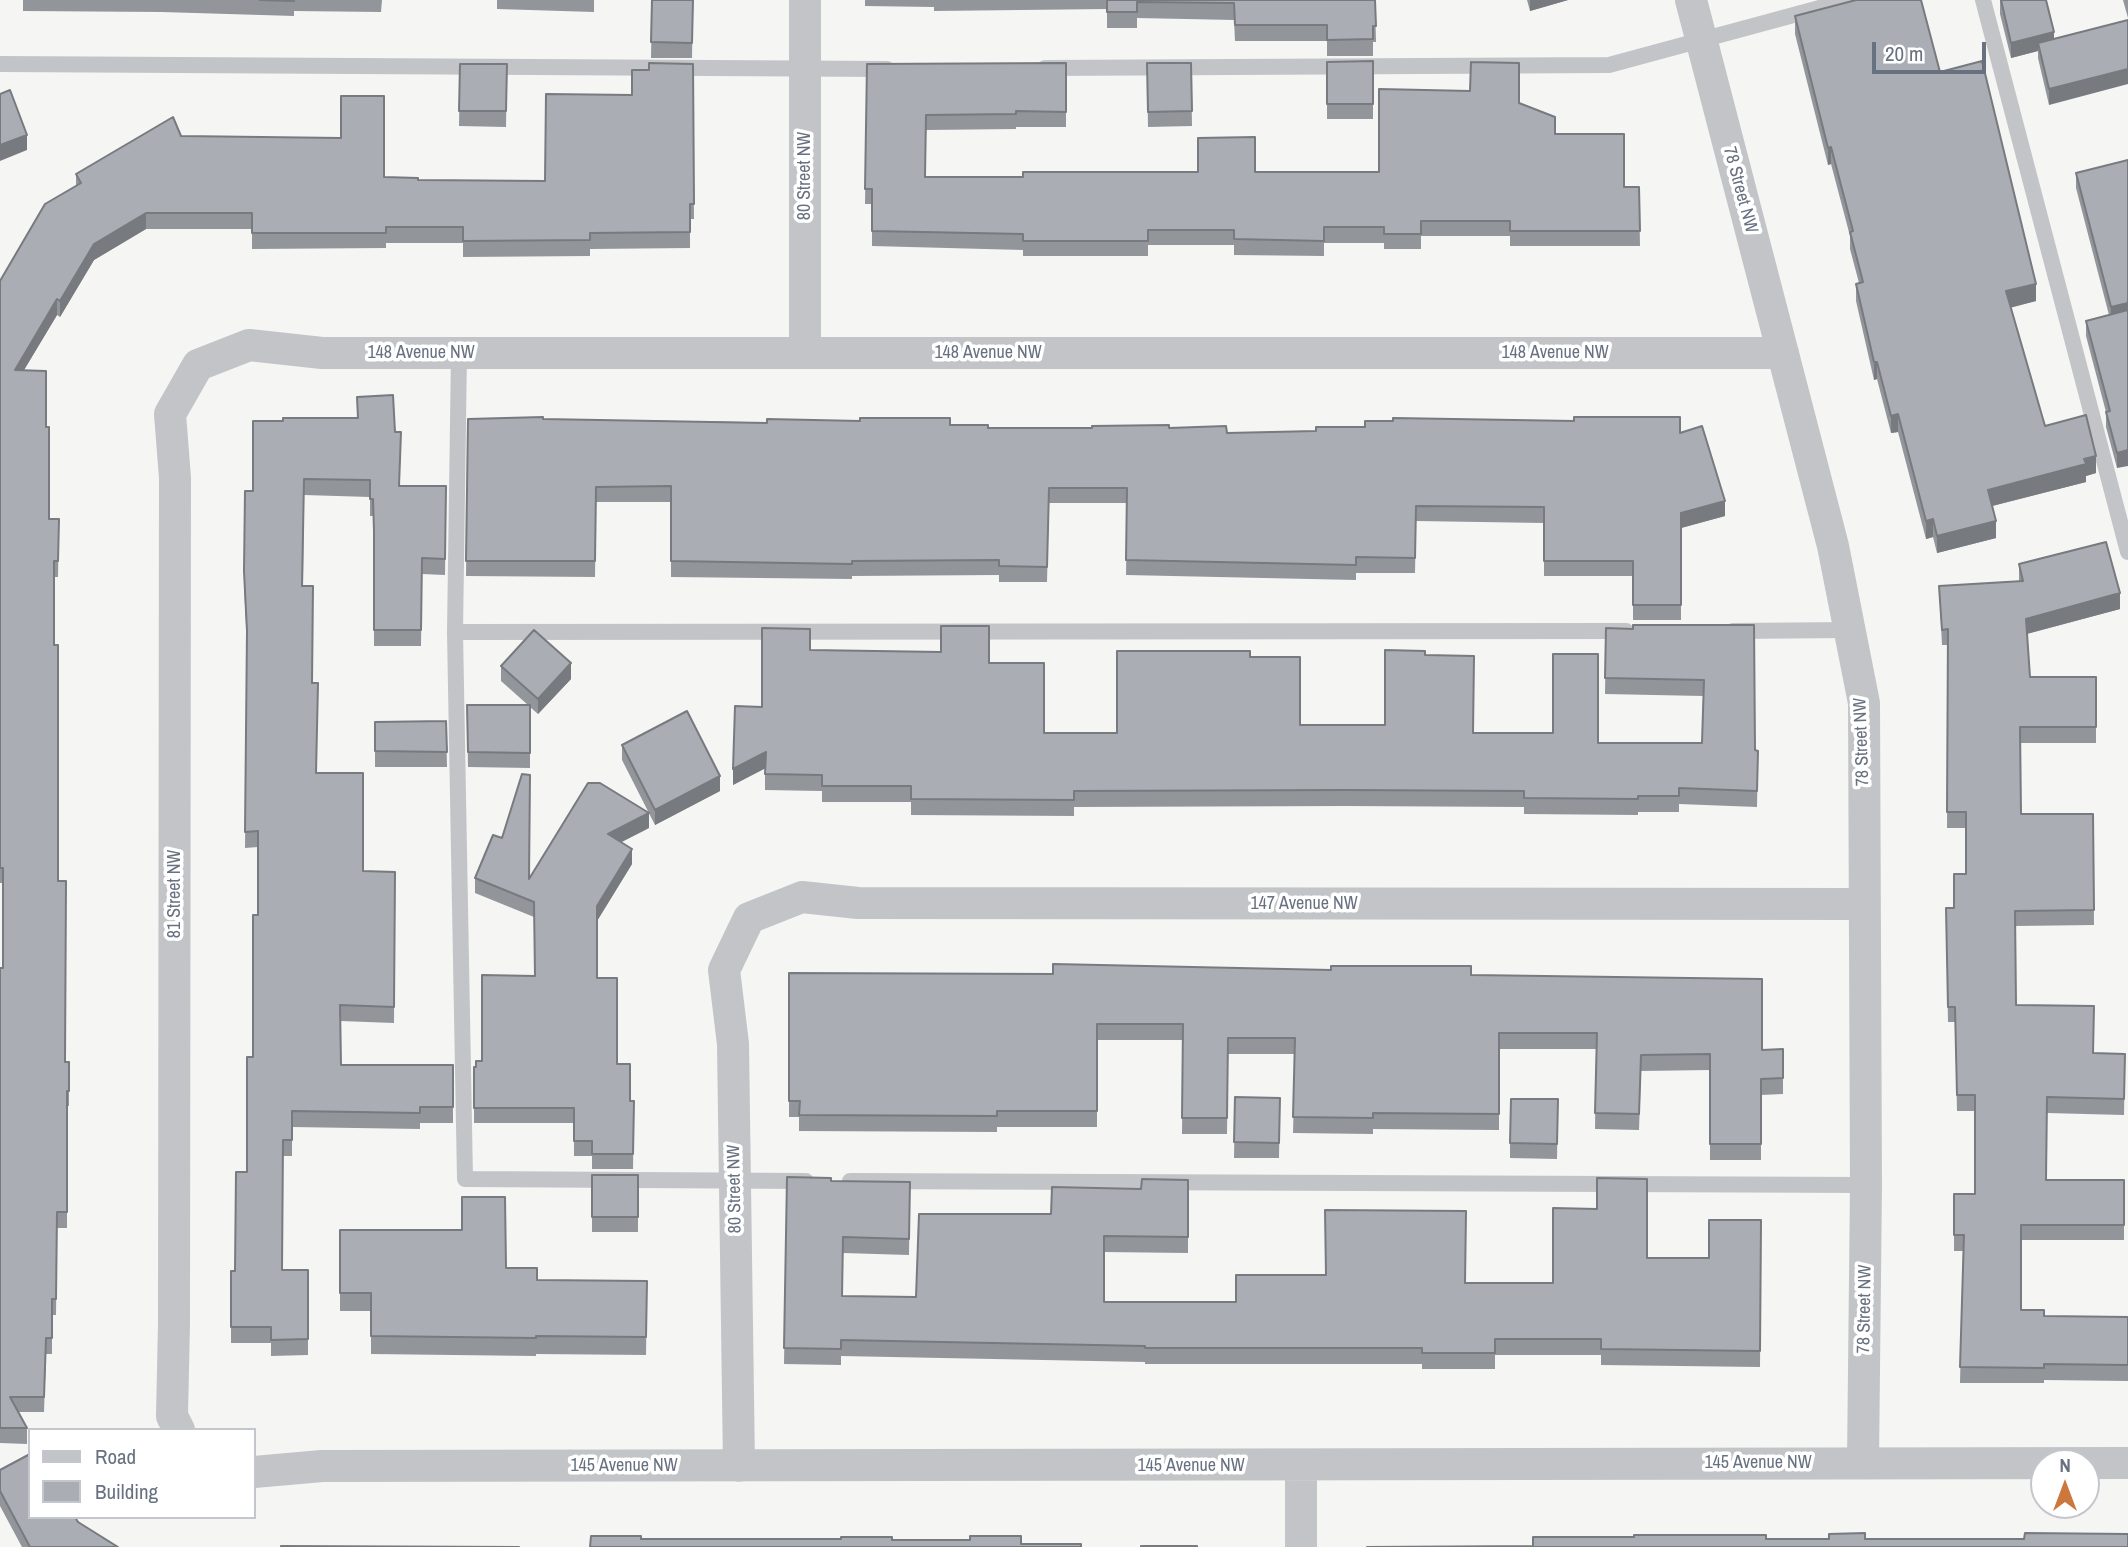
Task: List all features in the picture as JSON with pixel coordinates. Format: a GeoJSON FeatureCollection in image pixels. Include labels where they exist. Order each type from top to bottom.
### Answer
{"type":"FeatureCollection","features":[{"type":"Feature","properties":{"kind":"street","name":"80 Street NW"},"geometry":{"type":"LineString","coordinates":[[805,0],[805,353]]}},
{"type":"Feature","properties":{"kind":"street","name":"78 Street NW"},"geometry":{"type":"LineString","coordinates":[[1691,0],[1833,546],[1864,703],[1866,1185],[1863,1462]]}},
{"type":"Feature","properties":{"kind":"street","name":"148 Avenue NW"},"geometry":{"type":"LineString","coordinates":[[198,365],[249,345],[322,353],[1783,353]]}},
{"type":"Feature","properties":{"kind":"street","name":"81 Street NW"},"geometry":{"type":"LineString","coordinates":[[178,1428],[172,1416],[175,478],[170,414],[198,365]]}},
{"type":"Feature","properties":{"kind":"street","name":"147 Avenue NW"},"geometry":{"type":"LineString","coordinates":[[749,918],[802,897],[858,903],[1864,904]]}},
{"type":"Feature","properties":{"kind":"street","name":"80 Street NW"},"geometry":{"type":"LineString","coordinates":[[739,1466],[733,1044],[724,970],[749,918]]}},
{"type":"Feature","properties":{"kind":"street","name":"145 Avenue NW"},"geometry":{"type":"LineString","coordinates":[[256,1472],[322,1466],[2128,1463]]}},
{"type":"Feature","properties":{"kind":"street"},"geometry":{"type":"LineString","coordinates":[[1301,1466],[1301,1547]]}},
{"type":"Feature","properties":{"kind":"lane"},"geometry":{"type":"LineString","coordinates":[[1027,68],[1609,65],[1849,0]]}},
{"type":"Feature","properties":{"kind":"lane"},"geometry":{"type":"LineString","coordinates":[[1983,0],[2128,552]]}},
{"type":"Feature","properties":{"kind":"lane"},"geometry":{"type":"LineString","coordinates":[[0,64],[902,68]]}},
{"type":"Feature","properties":{"kind":"lane"},"geometry":{"type":"LineString","coordinates":[[459,353],[455,632],[465,1179],[1866,1185]]}},
{"type":"Feature","properties":{"kind":"lane"},"geometry":{"type":"LineString","coordinates":[[455,632],[1640,631]]}},
{"type":"Feature","properties":{"kind":"lane"},"geometry":{"type":"LineString","coordinates":[[1724,631],[1849,631]]}},
{"type":"Feature","properties":{"kind":"building"},"geometry":{"type":"Polygon","coordinates":[[[652,0],[693,0],[692,43],[651,42],[652,0]]]}},
{"type":"Feature","properties":{"kind":"building"},"geometry":{"type":"Polygon","coordinates":[[[1107,0],[1375,0],[1376,26],[1373,26],[1373,39],[1327,40],[1327,25],[1235,25],[1234,3],[1137,2],[1137,12],[1107,12],[1107,0]]]}},
{"type":"Feature","properties":{"kind":"building"},"geometry":{"type":"Polygon","coordinates":[[[1856,0],[1921,0],[1940,72],[1982,61],[2036,284],[2006,291],[2045,426],[2086,415],[2096,456],[2084,459],[2086,464],[1988,490],[1996,521],[1937,536],[1933,519],[1926,521],[1898,414],[1891,416],[1877,362],[1874,362],[1856,284],[1863,282],[1850,232],[1853,231],[1831,147],[1828,148],[1795,16],[1856,0]]]}},
{"type":"Feature","properties":{"kind":"building"},"geometry":{"type":"Polygon","coordinates":[[[2001,0],[2046,0],[2054,32],[2011,43],[2001,0]]]}},
{"type":"Feature","properties":{"kind":"building"},"geometry":{"type":"Polygon","coordinates":[[[2128,20],[2128,69],[2049,89],[2038,43],[2128,20]]]}},
{"type":"Feature","properties":{"kind":"building"},"geometry":{"type":"Polygon","coordinates":[[[1373,61],[1373,104],[1327,104],[1327,62],[1373,61]]]}},
{"type":"Feature","properties":{"kind":"building"},"geometry":{"type":"Polygon","coordinates":[[[1471,62],[1519,63],[1519,103],[1555,117],[1555,134],[1624,134],[1624,187],[1639,187],[1640,231],[1510,231],[1510,221],[1421,221],[1421,234],[1384,234],[1384,227],[1324,227],[1324,241],[1234,239],[1234,230],[1148,230],[1148,241],[1023,241],[1023,234],[872,231],[872,189],[865,189],[867,64],[1066,63],[1066,112],[926,115],[925,177],[1023,177],[1023,172],[1198,172],[1198,138],[1255,137],[1255,172],[1379,172],[1379,89],[1470,91],[1471,62]]]}},
{"type":"Feature","properties":{"kind":"building"},"geometry":{"type":"Polygon","coordinates":[[[649,63],[693,64],[694,204],[690,204],[690,232],[590,233],[590,240],[463,241],[463,227],[386,227],[386,233],[252,233],[252,213],[146,213],[94,244],[60,301],[57,299],[15,370],[46,371],[49,519],[59,519],[58,561],[54,561],[54,645],[58,645],[58,881],[66,881],[65,1062],[69,1062],[69,1091],[67,1212],[57,1212],[56,1299],[52,1299],[52,1338],[46,1338],[44,1397],[10,1397],[27,1428],[0,1428],[0,968],[3,968],[3,868],[0,868],[0,281],[45,204],[81,183],[76,174],[173,117],[181,136],[341,138],[341,96],[384,96],[384,177],[418,180],[545,181],[546,94],[632,95],[632,70],[649,70],[649,63]]]}},
{"type":"Feature","properties":{"kind":"building"},"geometry":{"type":"Polygon","coordinates":[[[1147,63],[1191,63],[1192,111],[1148,112],[1147,63]]]}},
{"type":"Feature","properties":{"kind":"building"},"geometry":{"type":"Polygon","coordinates":[[[460,64],[507,64],[506,111],[459,111],[460,64]]]}},
{"type":"Feature","properties":{"kind":"building"},"geometry":{"type":"Polygon","coordinates":[[[10,90],[27,135],[0,145],[0,94],[10,90]]]}},
{"type":"Feature","properties":{"kind":"building"},"geometry":{"type":"Polygon","coordinates":[[[2128,160],[2128,303],[2111,307],[2076,173],[2128,160]]]}},
{"type":"Feature","properties":{"kind":"building"},"geometry":{"type":"Polygon","coordinates":[[[2128,310],[2128,450],[2117,453],[2106,412],[2110,411],[2086,321],[2128,310]]]}},
{"type":"Feature","properties":{"kind":"building"},"geometry":{"type":"Polygon","coordinates":[[[393,395],[395,432],[401,432],[399,486],[446,486],[445,559],[422,558],[421,630],[374,630],[374,531],[370,480],[304,479],[302,586],[313,586],[312,683],[318,683],[316,773],[363,773],[363,871],[395,872],[394,1007],[340,1005],[341,1065],[453,1065],[453,1107],[420,1107],[420,1113],[292,1111],[292,1140],[283,1140],[282,1270],[308,1270],[308,1339],[271,1340],[271,1327],[231,1327],[231,1271],[235,1271],[236,1172],[247,1172],[247,1057],[253,1057],[253,915],[258,915],[258,831],[245,832],[245,491],[253,491],[253,421],[283,421],[283,418],[358,418],[357,397],[393,395]]]}},
{"type":"Feature","properties":{"kind":"building"},"geometry":{"type":"Polygon","coordinates":[[[543,417],[767,423],[767,419],[860,421],[860,418],[950,418],[950,425],[988,425],[988,428],[1226,426],[1227,433],[1316,431],[1316,427],[1365,427],[1365,421],[1393,421],[1393,418],[1574,421],[1574,417],[1680,417],[1680,433],[1702,426],[1725,501],[1681,513],[1681,605],[1633,605],[1633,561],[1544,561],[1544,507],[1416,506],[1415,558],[1356,557],[1356,565],[1126,560],[1127,488],[1049,488],[1047,567],[999,566],[999,560],[852,561],[852,564],[671,561],[671,486],[596,487],[595,561],[466,561],[468,419],[543,417]]]}},
{"type":"Feature","properties":{"kind":"building"},"geometry":{"type":"Polygon","coordinates":[[[2106,542],[2120,593],[2026,619],[2030,677],[2096,677],[2096,727],[2020,727],[2021,814],[2093,814],[2094,910],[2015,911],[2016,1005],[2094,1006],[2093,1053],[2125,1054],[2124,1099],[2047,1097],[2046,1180],[2124,1180],[2124,1225],[2021,1225],[2021,1310],[2044,1310],[2044,1316],[2128,1317],[2128,1365],[1960,1367],[1964,1235],[1954,1235],[1954,1194],[1975,1194],[1975,1095],[1957,1095],[1955,1007],[1948,1007],[1946,908],[1954,908],[1954,874],[1966,874],[1966,812],[1947,812],[1948,629],[1942,630],[1939,586],[2023,581],[2019,564],[2106,542]]]}},
{"type":"Feature","properties":{"kind":"building"},"geometry":{"type":"Polygon","coordinates":[[[1633,625],[1754,625],[1757,791],[1679,788],[1679,796],[1638,796],[1638,799],[1524,798],[1524,791],[1346,790],[1074,791],[1074,800],[911,799],[911,786],[822,786],[822,775],[765,774],[766,752],[733,769],[735,706],[762,707],[762,628],[810,629],[810,650],[941,652],[941,626],[989,626],[989,663],[1044,663],[1044,733],[1117,733],[1117,651],[1250,651],[1250,657],[1300,657],[1300,725],[1385,725],[1385,650],[1425,651],[1425,655],[1474,656],[1473,733],[1553,733],[1553,654],[1598,654],[1598,743],[1702,743],[1704,680],[1605,678],[1606,628],[1633,629],[1633,625]]]}},
{"type":"Feature","properties":{"kind":"building"},"geometry":{"type":"Polygon","coordinates":[[[534,630],[571,663],[538,699],[501,666],[534,630]]]}},
{"type":"Feature","properties":{"kind":"building"},"geometry":{"type":"Polygon","coordinates":[[[467,705],[530,705],[530,753],[468,752],[467,705]]]}},
{"type":"Feature","properties":{"kind":"building"},"geometry":{"type":"Polygon","coordinates":[[[687,711],[720,776],[655,810],[622,745],[687,711]]]}},
{"type":"Feature","properties":{"kind":"building"},"geometry":{"type":"Polygon","coordinates":[[[446,721],[447,752],[375,751],[375,722],[446,721]]]}},
{"type":"Feature","properties":{"kind":"building"},"geometry":{"type":"Polygon","coordinates":[[[522,774],[530,775],[529,879],[588,783],[600,783],[649,813],[608,834],[632,849],[597,906],[597,978],[617,978],[617,1064],[630,1064],[630,1101],[634,1101],[633,1154],[592,1154],[592,1141],[574,1141],[574,1108],[474,1108],[474,1067],[476,1061],[482,1061],[482,975],[535,976],[534,902],[475,878],[493,835],[502,838],[522,774]]]}},
{"type":"Feature","properties":{"kind":"building"},"geometry":{"type":"Polygon","coordinates":[[[1053,964],[1331,970],[1331,966],[1471,966],[1471,975],[1762,979],[1762,1050],[1783,1049],[1783,1078],[1761,1079],[1761,1144],[1710,1144],[1710,1054],[1641,1055],[1639,1114],[1595,1113],[1597,1033],[1499,1033],[1499,1114],[1373,1113],[1373,1118],[1293,1117],[1295,1038],[1228,1038],[1227,1118],[1182,1118],[1183,1024],[1097,1024],[1097,1111],[997,1111],[997,1116],[799,1115],[800,1101],[789,1101],[789,973],[1053,974],[1053,964]]]}},
{"type":"Feature","properties":{"kind":"building"},"geometry":{"type":"Polygon","coordinates":[[[1235,1097],[1280,1098],[1279,1143],[1234,1142],[1235,1097]]]}},
{"type":"Feature","properties":{"kind":"building"},"geometry":{"type":"Polygon","coordinates":[[[1511,1099],[1558,1099],[1557,1144],[1510,1143],[1511,1099]]]}},
{"type":"Feature","properties":{"kind":"building"},"geometry":{"type":"Polygon","coordinates":[[[592,1175],[638,1175],[638,1217],[592,1217],[592,1175]]]}},
{"type":"Feature","properties":{"kind":"building"},"geometry":{"type":"Polygon","coordinates":[[[787,1177],[831,1178],[831,1181],[910,1182],[909,1239],[843,1237],[842,1296],[916,1297],[919,1214],[1051,1214],[1052,1187],[1141,1189],[1142,1179],[1188,1180],[1188,1237],[1104,1236],[1104,1302],[1236,1302],[1236,1275],[1326,1275],[1325,1210],[1466,1211],[1465,1283],[1553,1283],[1553,1208],[1597,1209],[1597,1178],[1647,1179],[1647,1258],[1709,1258],[1709,1220],[1761,1220],[1760,1351],[1601,1349],[1601,1339],[1495,1339],[1495,1353],[1422,1353],[1422,1348],[1145,1348],[841,1340],[841,1349],[784,1348],[787,1177]]]}},
{"type":"Feature","properties":{"kind":"building"},"geometry":{"type":"Polygon","coordinates":[[[462,1197],[505,1197],[506,1268],[537,1268],[537,1280],[647,1281],[646,1337],[371,1336],[371,1293],[340,1293],[340,1230],[462,1230],[462,1197]]]}},
{"type":"Feature","properties":{"kind":"building"},"geometry":{"type":"Polygon","coordinates":[[[28,1455],[28,1519],[76,1519],[118,1547],[30,1547],[0,1491],[0,1470],[28,1455]]]}},
{"type":"Feature","properties":{"kind":"building"},"geometry":{"type":"Polygon","coordinates":[[[1865,1533],[1865,1539],[2024,1539],[2025,1533],[2128,1534],[2128,1547],[1367,1547],[1533,1546],[1533,1537],[1766,1535],[1766,1539],[1829,1539],[1829,1534],[1865,1533]]]}},
{"type":"Feature","properties":{"kind":"building"},"geometry":{"type":"Polygon","coordinates":[[[591,1536],[641,1536],[641,1539],[892,1537],[892,1540],[970,1540],[970,1536],[1021,1536],[1021,1544],[1081,1544],[1081,1547],[590,1547],[591,1536]]]}},
{"type":"Feature","properties":{"kind":"building"},"geometry":{"type":"Polygon","coordinates":[[[281,1546],[519,1547],[281,1547],[281,1546]]]}},
{"type":"Feature","properties":{"kind":"building"},"geometry":{"type":"Polygon","coordinates":[[[1197,1546],[1197,1547],[1141,1547],[1197,1546]]]}}]}
